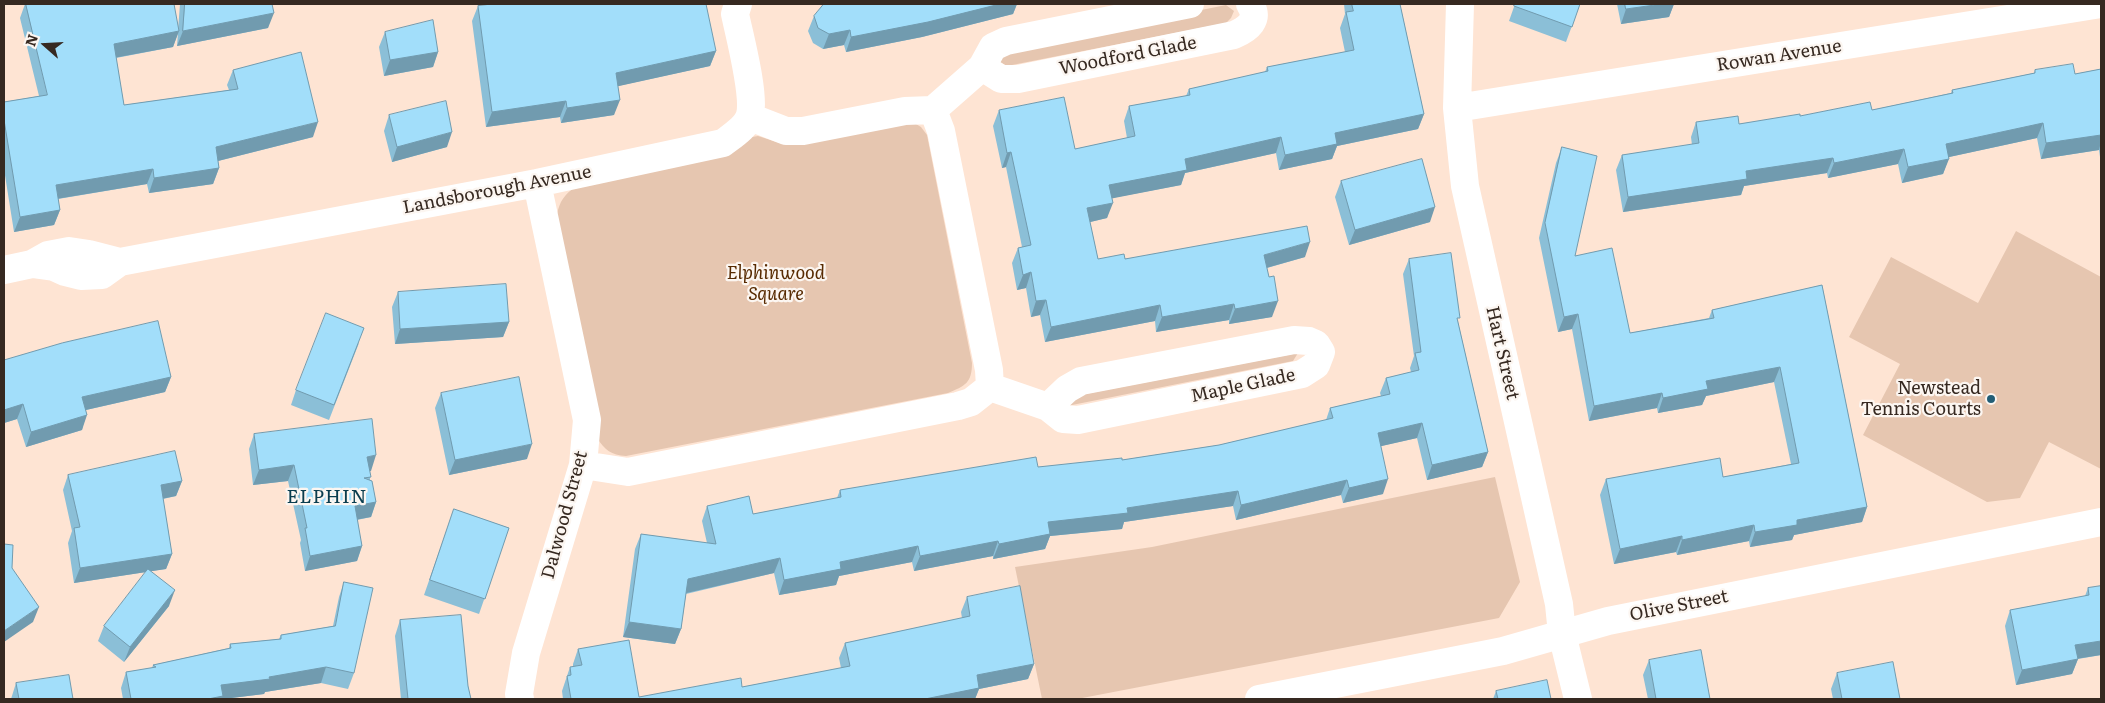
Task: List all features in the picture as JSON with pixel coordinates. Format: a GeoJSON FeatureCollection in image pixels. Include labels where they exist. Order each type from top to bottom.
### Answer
{"type":"FeatureCollection","features":[{"type":"Feature","properties":{"kind":"street"},"geometry":{"type":"LineString","coordinates":[[738,4],[735,14],[750,94],[750,117],[786,132],[803,131],[906,111],[933,110],[982,67],[993,47],[1006,41],[1190,4]]}},
{"type":"Feature","properties":{"kind":"street","name":"Woodford Glade"},"geometry":{"type":"LineString","coordinates":[[982,67],[1001,79],[1018,78],[1234,35],[1246,30],[1254,20],[1254,10],[1250,4]]}},
{"type":"Feature","properties":{"kind":"street","name":"Hart Street"},"geometry":{"type":"LineString","coordinates":[[1460,4],[1458,19],[1457,108],[1465,186],[1559,604],[1562,634],[1578,699]]}},
{"type":"Feature","properties":{"kind":"street","name":"Rowan Avenue"},"geometry":{"type":"LineString","coordinates":[[1457,108],[2071,6],[2101,4]]}},
{"type":"Feature","properties":{"kind":"street"},"geometry":{"type":"LineString","coordinates":[[583,465],[628,472],[958,406],[971,402],[990,387],[989,370],[943,140],[933,110]]}},
{"type":"Feature","properties":{"kind":"street","name":"Landsborough Avenue"},"geometry":{"type":"LineString","coordinates":[[4,270],[32,264],[54,266],[65,272],[81,276],[102,275],[120,262],[537,183],[723,143],[740,129],[750,117]]}},
{"type":"Feature","properties":{"kind":"street","name":"Dalwood Street"},"geometry":{"type":"LineString","coordinates":[[520,699],[519,694],[526,653],[583,465],[587,420],[537,183]]}},
{"type":"Feature","properties":{"kind":"street","name":"Maple Glade"},"geometry":{"type":"LineString","coordinates":[[990,387],[1048,407],[1063,419],[1078,420],[1302,374],[1316,365],[1321,352],[1316,344],[1309,341],[1294,340],[1081,381],[1067,389],[1048,407]]}},
{"type":"Feature","properties":{"kind":"street","name":"Olive Street"},"geometry":{"type":"LineString","coordinates":[[1259,699],[1503,651],[1608,620],[2101,522]]}},
{"type":"Feature","properties":{"kind":"green space"},"geometry":{"type":"Polygon","coordinates":[[[1226,5],[1234,11],[1226,23],[1007,66],[1000,62],[1004,50],[1226,5]]]}},
{"type":"Feature","properties":{"kind":"green space","name":"Elphinwood Square"},"geometry":{"type":"Polygon","coordinates":[[[911,121],[921,127],[927,135],[972,363],[971,375],[966,383],[948,393],[626,456],[612,453],[606,449],[597,438],[557,214],[565,196],[575,187],[746,138],[758,136],[783,144],[911,121]]]}},
{"type":"Feature","properties":{"kind":"green space","name":"Newstead Tennis Courts"},"geometry":{"type":"Polygon","coordinates":[[[2016,231],[2101,277],[2101,469],[2049,442],[2020,498],[1987,502],[1863,435],[1900,364],[1849,337],[1891,257],[1978,303],[2016,231]]]}},
{"type":"Feature","properties":{"kind":"green space"},"geometry":{"type":"Polygon","coordinates":[[[1298,353],[1293,361],[1067,406],[1064,398],[1298,353]]]}},
{"type":"Feature","properties":{"kind":"green space"},"geometry":{"type":"Polygon","coordinates":[[[1495,477],[1520,582],[1499,618],[1077,699],[1042,699],[1015,567],[1152,547],[1495,477]]]}},
{"type":"Feature","properties":{"kind":"building"},"geometry":{"type":"Polygon","coordinates":[[[26,4],[174,4],[179,31],[114,44],[124,105],[238,89],[233,70],[301,52],[318,122],[216,147],[219,168],[154,178],[153,169],[56,185],[60,210],[20,217],[4,120],[4,102],[47,95],[26,4]]]}},
{"type":"Feature","properties":{"kind":"building"},"geometry":{"type":"Polygon","coordinates":[[[185,4],[272,4],[274,13],[183,31],[185,4]]]}},
{"type":"Feature","properties":{"kind":"building"},"geometry":{"type":"Polygon","coordinates":[[[492,4],[706,4],[716,51],[616,73],[620,100],[567,108],[566,101],[492,112],[478,6],[492,4]]]}},
{"type":"Feature","properties":{"kind":"building"},"geometry":{"type":"Polygon","coordinates":[[[824,4],[1000,4],[928,22],[851,37],[850,30],[829,34],[818,28],[814,16],[824,4]]]}},
{"type":"Feature","properties":{"kind":"building"},"geometry":{"type":"Polygon","coordinates":[[[1352,4],[1400,4],[1424,114],[1335,133],[1337,144],[1285,155],[1281,137],[1185,159],[1187,170],[1109,185],[1113,203],[1087,208],[1098,259],[1124,254],[1125,259],[1307,226],[1310,242],[1264,255],[1269,277],[1274,276],[1278,301],[1235,309],[1234,304],[1162,317],[1160,305],[1051,327],[1046,300],[1036,301],[1031,272],[1023,275],[1018,248],[1031,245],[1011,152],[1007,153],[999,110],[1064,97],[1075,149],[1135,136],[1129,106],[1190,95],[1189,89],[1268,71],[1267,67],[1354,50],[1346,12],[1353,11],[1352,4]]]}},
{"type":"Feature","properties":{"kind":"building"},"geometry":{"type":"Polygon","coordinates":[[[1515,4],[1580,4],[1572,27],[1514,6],[1515,4]]]}},
{"type":"Feature","properties":{"kind":"building"},"geometry":{"type":"Polygon","coordinates":[[[1625,4],[1662,4],[1626,9],[1625,4]]]}},
{"type":"Feature","properties":{"kind":"building"},"geometry":{"type":"Polygon","coordinates":[[[433,20],[438,52],[390,60],[385,32],[433,20]]]}},
{"type":"Feature","properties":{"kind":"building"},"geometry":{"type":"Polygon","coordinates":[[[2073,64],[2075,74],[2101,69],[2101,135],[2046,143],[2043,123],[1946,144],[1949,159],[1908,167],[1904,149],[1834,163],[1833,158],[1746,171],[1747,179],[1628,197],[1622,155],[1699,143],[1696,122],[1738,116],[1739,124],[1800,114],[1800,116],[1870,102],[1872,110],[1953,93],[1952,90],[2035,73],[2035,70],[2073,64]]]}},
{"type":"Feature","properties":{"kind":"building"},"geometry":{"type":"Polygon","coordinates":[[[446,101],[452,132],[397,147],[389,115],[446,101]]]}},
{"type":"Feature","properties":{"kind":"building"},"geometry":{"type":"Polygon","coordinates":[[[1562,147],[1597,156],[1575,256],[1612,248],[1630,333],[1714,318],[1712,310],[1822,285],[1867,507],[1797,520],[1797,525],[1755,532],[1754,525],[1682,540],[1682,536],[1620,549],[1606,479],[1720,458],[1723,477],[1799,463],[1780,367],[1706,381],[1708,389],[1663,398],[1662,393],[1594,406],[1578,314],[1564,317],[1545,223],[1562,147]]]}},
{"type":"Feature","properties":{"kind":"building"},"geometry":{"type":"Polygon","coordinates":[[[1422,159],[1435,207],[1355,230],[1341,181],[1422,159]]]}},
{"type":"Feature","properties":{"kind":"building"},"geometry":{"type":"Polygon","coordinates":[[[1451,253],[1460,318],[1457,318],[1488,452],[1432,465],[1422,423],[1378,433],[1388,479],[1349,488],[1347,480],[1241,505],[1238,491],[1127,508],[1128,513],[1048,522],[1050,534],[999,544],[998,541],[920,556],[918,546],[840,562],[841,569],[784,580],[780,558],[688,579],[681,629],[629,622],[641,534],[716,544],[707,506],[749,496],[753,514],[841,497],[840,490],[1036,457],[1038,467],[1122,458],[1122,460],[1219,445],[1333,418],[1330,408],[1390,394],[1386,378],[1419,370],[1415,353],[1421,352],[1409,259],[1451,253]]]}},
{"type":"Feature","properties":{"kind":"building"},"geometry":{"type":"Polygon","coordinates":[[[506,284],[509,322],[400,329],[398,292],[506,284]]]}},
{"type":"Feature","properties":{"kind":"building"},"geometry":{"type":"Polygon","coordinates":[[[326,313],[364,328],[334,405],[296,390],[326,313]]]}},
{"type":"Feature","properties":{"kind":"building"},"geometry":{"type":"Polygon","coordinates":[[[158,321],[171,377],[82,397],[87,415],[31,432],[23,404],[4,410],[4,360],[62,343],[158,321]]]}},
{"type":"Feature","properties":{"kind":"building"},"geometry":{"type":"Polygon","coordinates":[[[519,377],[532,444],[455,460],[441,393],[519,377]]]}},
{"type":"Feature","properties":{"kind":"building"},"geometry":{"type":"Polygon","coordinates":[[[372,419],[376,455],[367,457],[371,477],[364,478],[372,481],[376,502],[355,506],[362,546],[310,556],[305,528],[307,528],[294,465],[259,470],[254,434],[372,419]]]}},
{"type":"Feature","properties":{"kind":"building"},"geometry":{"type":"Polygon","coordinates":[[[175,451],[182,481],[161,485],[172,554],[80,568],[74,528],[80,527],[68,475],[175,451]]]}},
{"type":"Feature","properties":{"kind":"building"},"geometry":{"type":"Polygon","coordinates":[[[454,509],[509,528],[485,599],[430,580],[454,509]]]}},
{"type":"Feature","properties":{"kind":"building"},"geometry":{"type":"Polygon","coordinates":[[[4,544],[13,545],[12,568],[39,607],[4,631],[4,544]]]}},
{"type":"Feature","properties":{"kind":"building"},"geometry":{"type":"Polygon","coordinates":[[[148,569],[175,590],[130,647],[104,626],[148,569]]]}},
{"type":"Feature","properties":{"kind":"building"},"geometry":{"type":"Polygon","coordinates":[[[344,582],[373,588],[354,673],[326,667],[269,677],[270,679],[221,685],[223,696],[208,699],[131,699],[126,672],[156,667],[153,665],[231,648],[230,644],[281,639],[281,635],[335,626],[344,582]]]}},
{"type":"Feature","properties":{"kind":"building"},"geometry":{"type":"Polygon","coordinates":[[[1020,586],[1034,664],[977,675],[979,688],[925,699],[571,699],[567,676],[571,675],[570,667],[582,665],[578,649],[629,640],[639,697],[741,678],[742,687],[850,666],[845,643],[970,616],[967,597],[1020,586]]]}},
{"type":"Feature","properties":{"kind":"building"},"geometry":{"type":"Polygon","coordinates":[[[2101,586],[2101,641],[2075,645],[2078,659],[2022,670],[2010,610],[2089,595],[2088,588],[2101,586]]]}},
{"type":"Feature","properties":{"kind":"building"},"geometry":{"type":"Polygon","coordinates":[[[461,615],[471,699],[408,699],[400,620],[461,615]]]}},
{"type":"Feature","properties":{"kind":"building"},"geometry":{"type":"Polygon","coordinates":[[[1701,650],[1710,699],[1656,699],[1649,660],[1701,650]]]}},
{"type":"Feature","properties":{"kind":"building"},"geometry":{"type":"Polygon","coordinates":[[[1893,662],[1900,699],[1842,699],[1837,673],[1893,662]]]}},
{"type":"Feature","properties":{"kind":"building"},"geometry":{"type":"Polygon","coordinates":[[[69,675],[73,699],[19,699],[16,683],[69,675]]]}},
{"type":"Feature","properties":{"kind":"building"},"geometry":{"type":"Polygon","coordinates":[[[1547,680],[1551,699],[1498,699],[1496,691],[1547,680]]]}},
{"type":"Feature","properties":{"kind":"place","name":"Newstead Tennis Courts"},"geometry":{"type":"Point","coordinates":[1991,399]}},
{"type":"Feature","properties":{"kind":"district","name":"ELPHIN"},"geometry":{"type":"Point","coordinates":[327,497]}}]}
